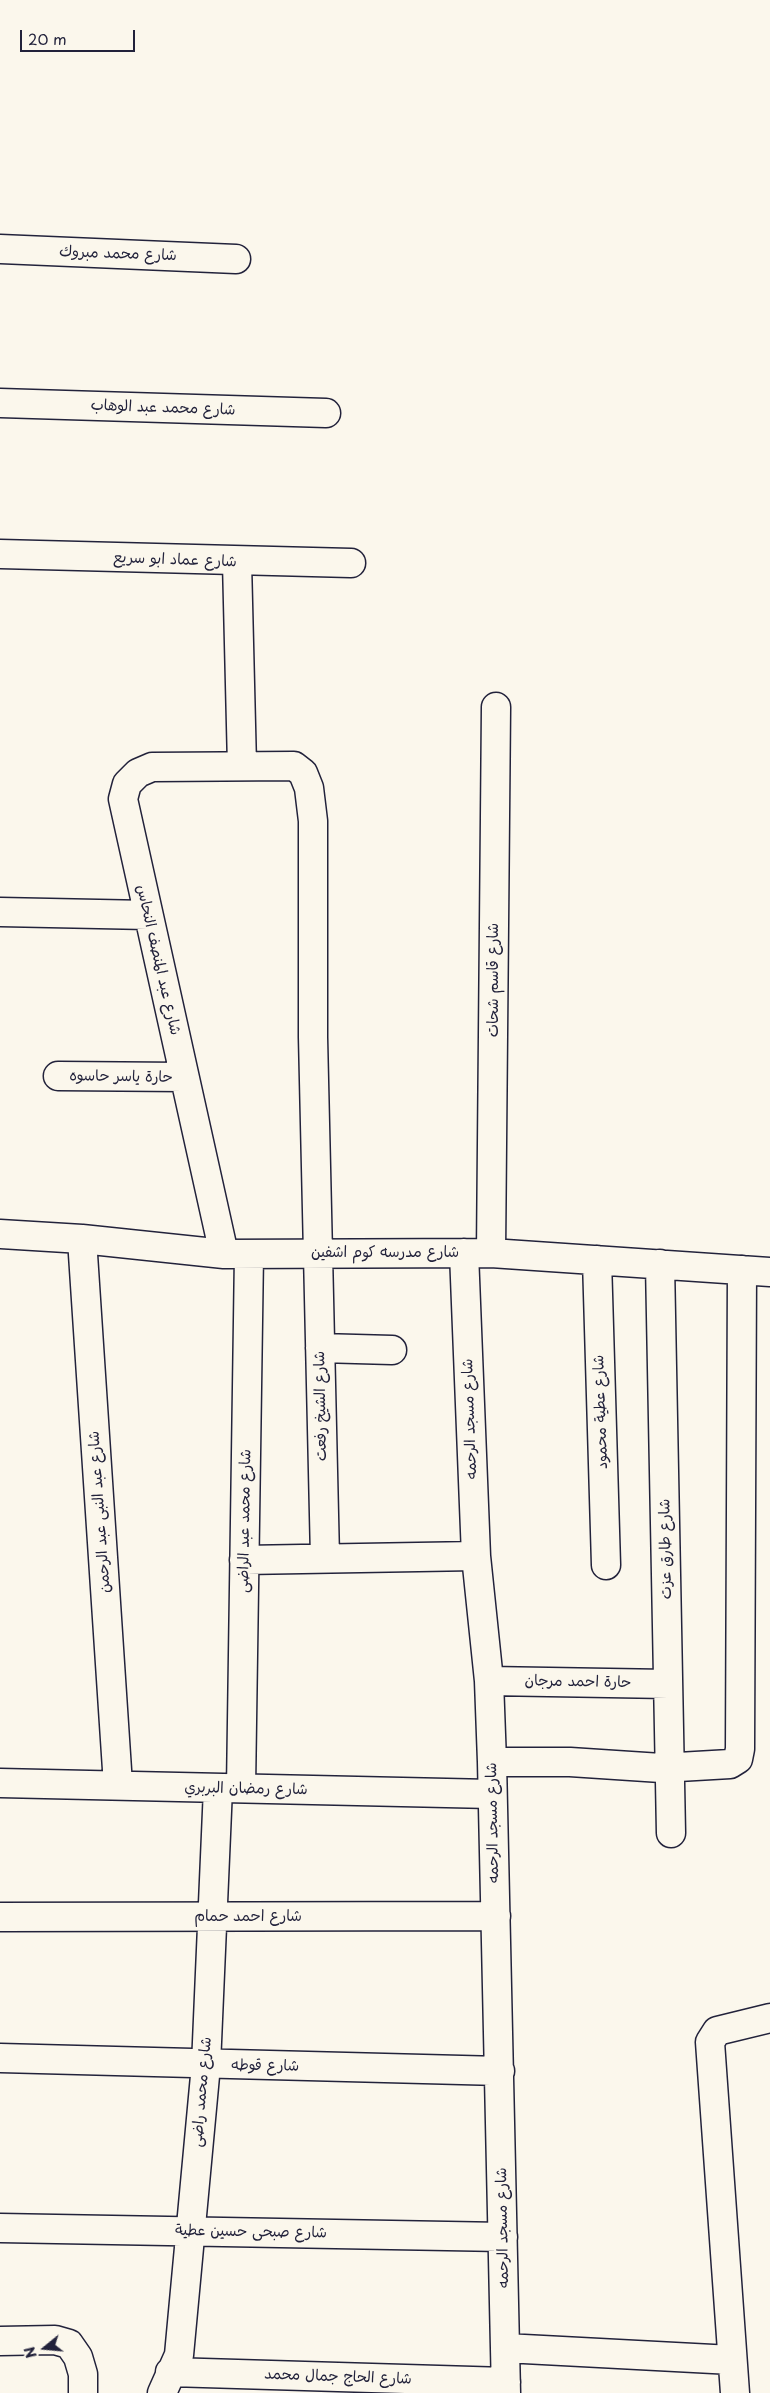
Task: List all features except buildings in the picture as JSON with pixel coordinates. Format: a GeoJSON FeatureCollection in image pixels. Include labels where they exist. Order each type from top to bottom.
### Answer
{"type":"FeatureCollection","features":[{"type":"Feature","properties":{"kind":"street","name":"شارع محمد مبروك"},"geometry":{"type":"LineString","coordinates":[[0,249],[236,259]]}},
{"type":"Feature","properties":{"kind":"street","name":"شارع محمد عبد الوهاب"},"geometry":{"type":"LineString","coordinates":[[0,403],[326,413]]}},
{"type":"Feature","properties":{"kind":"street","name":"شارع عماد ابو سريع"},"geometry":{"type":"LineString","coordinates":[[0,554],[237,562],[351,563]]}},
{"type":"Feature","properties":{"kind":"street"},"geometry":{"type":"LineString","coordinates":[[237,562],[242,766]]}},
{"type":"Feature","properties":{"kind":"street","name":"شارع قاسم شحات"},"geometry":{"type":"LineString","coordinates":[[492,1253],[496,707]]}},
{"type":"Feature","properties":{"kind":"street","name":"شارع عبد المنصف النحاس"},"geometry":{"type":"LineString","coordinates":[[236,1254],[184,1077],[122,799],[127,784],[138,773],[152,768],[294,766],[303,772],[309,788],[313,821],[313,1037],[318,1254]]}},
{"type":"Feature","properties":{"kind":"street"},"geometry":{"type":"LineString","coordinates":[[0,912],[148,915]]}},
{"type":"Feature","properties":{"kind":"street","name":"حارة ياسر حاسوه"},"geometry":{"type":"LineString","coordinates":[[58,1076],[184,1077]]}},
{"type":"Feature","properties":{"kind":"street","name":"شارع مدرسه كوم اشفين"},"geometry":{"type":"LineString","coordinates":[[0,1234],[82,1239],[236,1254],[492,1253],[770,1272]]}},
{"type":"Feature","properties":{"kind":"street","name":"شارع عبد النبى عبد الرحمن"},"geometry":{"type":"LineString","coordinates":[[82,1239],[118,1785]]}},
{"type":"Feature","properties":{"kind":"street","name":"شارع مسجد الرحمه"},"geometry":{"type":"LineString","coordinates":[[464,1253],[476,1556],[489,1681],[500,2071],[506,2387]]}},
{"type":"Feature","properties":{"kind":"street","name":"شارع محمد عبد الراضى"},"geometry":{"type":"LineString","coordinates":[[230,1788],[244,1560],[236,1254]]}},
{"type":"Feature","properties":{"kind":"street","name":"شارع الشيخ رفعت"},"geometry":{"type":"LineString","coordinates":[[318,1254],[325,1558]]}},
{"type":"Feature","properties":{"kind":"street","name":"شارع عطية محمود"},"geometry":{"type":"LineString","coordinates":[[596,1260],[606,1565]]}},
{"type":"Feature","properties":{"kind":"street","name":"شارع طارق عزت"},"geometry":{"type":"LineString","coordinates":[[660,1264],[671,1833]]}},
{"type":"Feature","properties":{"kind":"street"},"geometry":{"type":"LineString","coordinates":[[492,1762],[570,1762],[661,1768],[730,1764],[738,1759],[740,1749],[742,1270]]}},
{"type":"Feature","properties":{"kind":"street"},"geometry":{"type":"LineString","coordinates":[[320,1348],[392,1350]]}},
{"type":"Feature","properties":{"kind":"street"},"geometry":{"type":"LineString","coordinates":[[244,1560],[476,1556]]}},
{"type":"Feature","properties":{"kind":"street","name":"حارة احمد مرجان"},"geometry":{"type":"LineString","coordinates":[[489,1681],[668,1684]]}},
{"type":"Feature","properties":{"kind":"street","name":"شارع رمضان البربري"},"geometry":{"type":"LineString","coordinates":[[0,1782],[491,1794]]}},
{"type":"Feature","properties":{"kind":"street","name":"شارع محمد راضى"},"geometry":{"type":"LineString","coordinates":[[166,2383],[179,2356],[189,2231],[206,2065],[212,1917],[230,1788]]}},
{"type":"Feature","properties":{"kind":"street","name":"شارع احمد حمام"},"geometry":{"type":"LineString","coordinates":[[0,1916],[496,1916]]}},
{"type":"Feature","properties":{"kind":"street"},"geometry":{"type":"LineString","coordinates":[[735,2393],[710,2042],[717,2031],[770,2018]]}},
{"type":"Feature","properties":{"kind":"street","name":"شارع قوطه"},"geometry":{"type":"LineString","coordinates":[[0,2058],[206,2065],[500,2071]]}},
{"type":"Feature","properties":{"kind":"street","name":"شارع صبحى حسين عطية"},"geometry":{"type":"LineString","coordinates":[[0,2228],[503,2237]]}},
{"type":"Feature","properties":{"kind":"street"},"geometry":{"type":"LineString","coordinates":[[0,2341],[55,2340],[69,2344],[78,2357],[82,2374],[83,2393]]}},
{"type":"Feature","properties":{"kind":"street"},"geometry":{"type":"LineString","coordinates":[[506,2348],[732,2360]]}},
{"type":"Feature","properties":{"kind":"street","name":"شارع الحاج جمال محمد"},"geometry":{"type":"LineString","coordinates":[[166,2383],[506,2387]]}}]}
